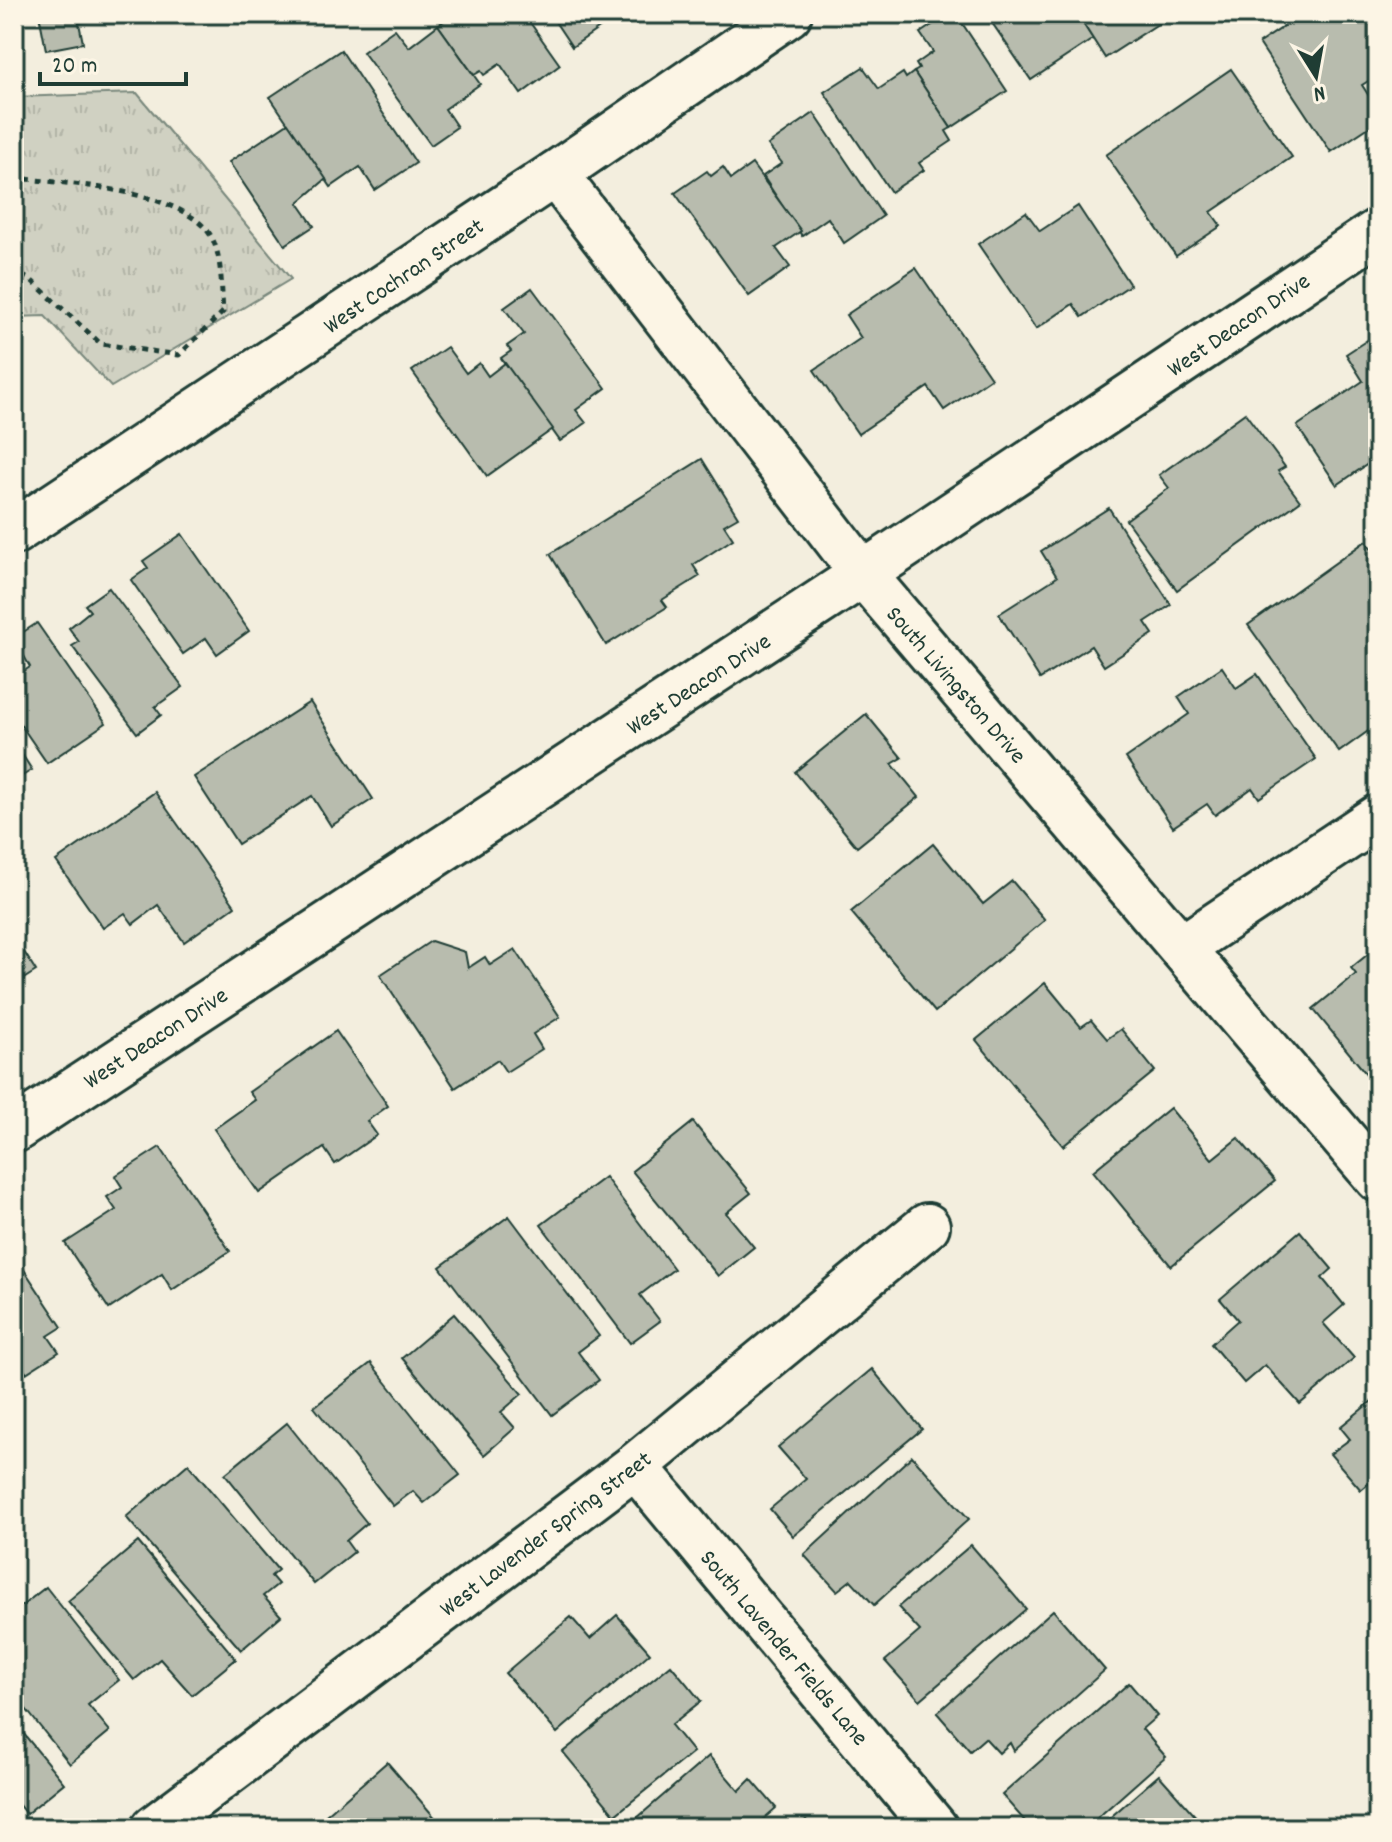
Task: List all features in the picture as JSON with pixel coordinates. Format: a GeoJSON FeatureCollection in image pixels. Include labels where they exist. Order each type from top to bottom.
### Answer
{"type":"FeatureCollection","features":[{"type":"Feature","properties":{"kind":"street","name":"West Cochran Street"},"geometry":{"type":"LineString","coordinates":[[14,532],[555,174],[789,14]]}},
{"type":"Feature","properties":{"kind":"street","name":"South Livingston Drive"},"geometry":{"type":"LineString","coordinates":[[555,174],[863,574],[1378,1179]]}},
{"type":"Feature","properties":{"kind":"street","name":"West Deacon Drive"},"geometry":{"type":"LineString","coordinates":[[14,1130],[863,574],[1378,231]]}},
{"type":"Feature","properties":{"kind":"street"},"geometry":{"type":"LineString","coordinates":[[1183,947],[1378,817]]}},
{"type":"Feature","properties":{"kind":"street","name":"West Lavender Spring Street"},"geometry":{"type":"LineString","coordinates":[[156,1827],[635,1466],[927,1226]]}},
{"type":"Feature","properties":{"kind":"street","name":"South Lavender Fields Lane"},"geometry":{"type":"LineString","coordinates":[[635,1466],[935,1828]]}},
{"type":"Feature","properties":{"kind":"path"},"geometry":{"type":"LineString","coordinates":[[14,178],[157,198],[207,230],[219,262],[223,312],[179,355],[101,344],[31,280],[14,272]]}},
{"type":"Feature","properties":{"kind":"green space"},"geometry":{"type":"Polygon","coordinates":[[[137,93],[291,279],[111,387],[45,316],[14,317],[14,97],[137,93]]]}},
{"type":"Feature","properties":{"kind":"building"},"geometry":{"type":"Polygon","coordinates":[[[39,14],[117,15],[79,23],[83,43],[46,50],[39,14]]]}},
{"type":"Feature","properties":{"kind":"building"},"geometry":{"type":"Polygon","coordinates":[[[454,14],[524,14],[560,65],[521,94],[500,64],[484,75],[481,71],[474,75],[438,25],[454,14]]]}},
{"type":"Feature","properties":{"kind":"building"},"geometry":{"type":"Polygon","coordinates":[[[550,14],[607,14],[611,20],[572,47],[550,14]]]}},
{"type":"Feature","properties":{"kind":"building"},"geometry":{"type":"Polygon","coordinates":[[[949,14],[956,14],[1007,91],[951,128],[914,72],[919,69],[916,64],[933,52],[920,33],[949,14]]]}},
{"type":"Feature","properties":{"kind":"building"},"geometry":{"type":"Polygon","coordinates":[[[986,14],[1077,14],[1093,39],[1031,80],[986,14]]]}},
{"type":"Feature","properties":{"kind":"building"},"geometry":{"type":"Polygon","coordinates":[[[1077,14],[1164,14],[1167,18],[1105,58],[1077,14]]]}},
{"type":"Feature","properties":{"kind":"building"},"geometry":{"type":"Polygon","coordinates":[[[1303,14],[1375,14],[1378,19],[1378,75],[1362,85],[1378,110],[1378,121],[1331,152],[1259,43],[1303,14]]]}},
{"type":"Feature","properties":{"kind":"building"},"geometry":{"type":"Polygon","coordinates":[[[438,25],[480,84],[445,109],[457,127],[431,145],[363,52],[395,29],[409,47],[438,25]]]}},
{"type":"Feature","properties":{"kind":"building"},"geometry":{"type":"Polygon","coordinates":[[[341,50],[416,163],[375,190],[360,167],[331,187],[270,97],[341,50]]]}},
{"type":"Feature","properties":{"kind":"building"},"geometry":{"type":"Polygon","coordinates":[[[863,67],[879,89],[903,73],[906,78],[914,72],[951,128],[946,131],[952,141],[919,163],[924,170],[891,192],[824,92],[863,67]]]}},
{"type":"Feature","properties":{"kind":"building"},"geometry":{"type":"Polygon","coordinates":[[[1231,69],[1292,157],[1211,212],[1221,226],[1176,256],[1106,155],[1231,69]]]}},
{"type":"Feature","properties":{"kind":"building"},"geometry":{"type":"Polygon","coordinates":[[[814,113],[883,216],[844,243],[828,218],[802,236],[763,176],[782,163],[768,145],[814,113]]]}},
{"type":"Feature","properties":{"kind":"building"},"geometry":{"type":"Polygon","coordinates":[[[288,123],[326,179],[298,203],[314,226],[285,245],[229,162],[288,123]]]}},
{"type":"Feature","properties":{"kind":"building"},"geometry":{"type":"Polygon","coordinates":[[[752,164],[801,231],[776,248],[790,267],[749,296],[675,193],[707,171],[711,176],[723,167],[731,179],[752,164]]]}},
{"type":"Feature","properties":{"kind":"building"},"geometry":{"type":"Polygon","coordinates":[[[1078,206],[1130,285],[1082,317],[1073,304],[1036,329],[978,244],[1026,212],[1040,231],[1078,206]]]}},
{"type":"Feature","properties":{"kind":"building"},"geometry":{"type":"Polygon","coordinates":[[[916,268],[991,378],[944,410],[928,387],[858,434],[814,370],[861,338],[846,315],[916,268]]]}},
{"type":"Feature","properties":{"kind":"building"},"geometry":{"type":"Polygon","coordinates":[[[532,288],[606,388],[576,410],[586,423],[560,441],[501,358],[511,351],[507,346],[524,334],[504,308],[532,288]]]}},
{"type":"Feature","properties":{"kind":"building"},"geometry":{"type":"Polygon","coordinates":[[[1378,333],[1378,457],[1337,485],[1297,426],[1363,381],[1346,354],[1378,333]]]}},
{"type":"Feature","properties":{"kind":"building"},"geometry":{"type":"Polygon","coordinates":[[[447,347],[466,373],[479,363],[488,376],[505,363],[553,429],[487,476],[412,371],[447,347]]]}},
{"type":"Feature","properties":{"kind":"building"},"geometry":{"type":"Polygon","coordinates":[[[1245,413],[1285,467],[1278,471],[1300,501],[1177,590],[1126,520],[1169,488],[1159,475],[1245,413]]]}},
{"type":"Feature","properties":{"kind":"building"},"geometry":{"type":"Polygon","coordinates":[[[702,459],[738,517],[724,525],[733,539],[693,565],[700,576],[662,600],[667,607],[606,645],[550,554],[702,459]]]}},
{"type":"Feature","properties":{"kind":"building"},"geometry":{"type":"Polygon","coordinates":[[[1109,508],[1171,605],[1145,622],[1153,634],[1104,666],[1091,646],[1040,679],[999,614],[1057,577],[1041,551],[1109,508]]]}},
{"type":"Feature","properties":{"kind":"building"},"geometry":{"type":"Polygon","coordinates":[[[182,534],[249,631],[217,654],[206,638],[183,654],[131,580],[148,568],[143,561],[182,534]]]}},
{"type":"Feature","properties":{"kind":"building"},"geometry":{"type":"Polygon","coordinates":[[[1366,541],[1378,558],[1378,724],[1339,752],[1248,625],[1366,541]]]}},
{"type":"Feature","properties":{"kind":"building"},"geometry":{"type":"Polygon","coordinates":[[[109,588],[183,687],[155,707],[161,715],[137,733],[72,646],[79,642],[69,628],[90,611],[85,605],[109,588]]]}},
{"type":"Feature","properties":{"kind":"building"},"geometry":{"type":"Polygon","coordinates":[[[37,623],[106,723],[47,763],[14,715],[14,678],[30,667],[14,638],[37,623]]]}},
{"type":"Feature","properties":{"kind":"building"},"geometry":{"type":"Polygon","coordinates":[[[1222,667],[1236,688],[1257,674],[1316,759],[1259,798],[1252,788],[1215,815],[1207,804],[1173,827],[1126,758],[1189,714],[1178,697],[1222,667]]]}},
{"type":"Feature","properties":{"kind":"building"},"geometry":{"type":"Polygon","coordinates":[[[310,702],[373,799],[331,826],[312,796],[238,844],[194,777],[310,702]]]}},
{"type":"Feature","properties":{"kind":"building"},"geometry":{"type":"Polygon","coordinates":[[[866,714],[902,758],[892,764],[919,797],[857,847],[795,772],[866,714]]]}},
{"type":"Feature","properties":{"kind":"building"},"geometry":{"type":"Polygon","coordinates":[[[14,742],[32,770],[14,781],[14,742]]]}},
{"type":"Feature","properties":{"kind":"building"},"geometry":{"type":"Polygon","coordinates":[[[155,792],[235,906],[184,942],[158,905],[133,924],[125,913],[103,928],[56,861],[155,792]]]}},
{"type":"Feature","properties":{"kind":"building"},"geometry":{"type":"Polygon","coordinates":[[[933,844],[983,904],[1012,881],[1045,920],[935,1012],[851,912],[933,844]]]}},
{"type":"Feature","properties":{"kind":"building"},"geometry":{"type":"Polygon","coordinates":[[[14,936],[36,971],[14,985],[14,936]]]}},
{"type":"Feature","properties":{"kind":"building"},"geometry":{"type":"Polygon","coordinates":[[[431,941],[465,952],[468,968],[485,957],[490,965],[515,949],[560,1017],[533,1034],[542,1049],[506,1072],[498,1060],[455,1088],[380,975],[431,941]]]}},
{"type":"Feature","properties":{"kind":"building"},"geometry":{"type":"Polygon","coordinates":[[[1378,946],[1378,1068],[1368,1076],[1313,1009],[1356,974],[1351,968],[1378,946]]]}},
{"type":"Feature","properties":{"kind":"building"},"geometry":{"type":"Polygon","coordinates":[[[1045,983],[1081,1027],[1091,1020],[1107,1039],[1121,1029],[1155,1071],[1063,1146],[976,1040],[1045,983]]]}},
{"type":"Feature","properties":{"kind":"building"},"geometry":{"type":"Polygon","coordinates":[[[336,1031],[388,1106],[367,1121],[377,1135],[335,1164],[324,1148],[259,1193],[214,1129],[255,1100],[249,1092],[336,1031]]]}},
{"type":"Feature","properties":{"kind":"building"},"geometry":{"type":"Polygon","coordinates":[[[1170,1108],[1212,1159],[1238,1138],[1275,1181],[1171,1266],[1093,1171],[1170,1108]]]}},
{"type":"Feature","properties":{"kind":"building"},"geometry":{"type":"Polygon","coordinates":[[[693,1122],[751,1193],[726,1213],[754,1247],[718,1276],[632,1171],[693,1122]]]}},
{"type":"Feature","properties":{"kind":"building"},"geometry":{"type":"Polygon","coordinates":[[[160,1147],[230,1251],[172,1290],[162,1274],[109,1309],[65,1243],[116,1210],[107,1197],[122,1187],[115,1176],[160,1147]]]}},
{"type":"Feature","properties":{"kind":"building"},"geometry":{"type":"Polygon","coordinates":[[[605,1177],[674,1269],[640,1295],[660,1321],[630,1343],[541,1225],[605,1177]]]}},
{"type":"Feature","properties":{"kind":"building"},"geometry":{"type":"Polygon","coordinates":[[[509,1216],[599,1336],[578,1352],[599,1380],[552,1415],[440,1267],[509,1216]]]}},
{"type":"Feature","properties":{"kind":"building"},"geometry":{"type":"Polygon","coordinates":[[[1300,1231],[1332,1269],[1322,1278],[1344,1305],[1323,1323],[1354,1358],[1300,1404],[1265,1365],[1244,1383],[1211,1344],[1238,1320],[1220,1299],[1300,1231]]]}},
{"type":"Feature","properties":{"kind":"building"},"geometry":{"type":"Polygon","coordinates":[[[17,1259],[62,1327],[48,1336],[59,1352],[26,1373],[18,1360],[14,1363],[14,1261],[17,1259]]]}},
{"type":"Feature","properties":{"kind":"building"},"geometry":{"type":"Polygon","coordinates":[[[454,1314],[522,1394],[501,1412],[515,1428],[484,1455],[402,1358],[454,1314]]]}},
{"type":"Feature","properties":{"kind":"building"},"geometry":{"type":"Polygon","coordinates":[[[371,1363],[460,1475],[424,1503],[413,1491],[393,1506],[314,1407],[371,1363]]]}},
{"type":"Feature","properties":{"kind":"building"},"geometry":{"type":"Polygon","coordinates":[[[872,1369],[922,1429],[793,1536],[770,1509],[806,1479],[778,1447],[872,1369]]]}},
{"type":"Feature","properties":{"kind":"building"},"geometry":{"type":"Polygon","coordinates":[[[1378,1396],[1378,1476],[1361,1490],[1330,1454],[1350,1439],[1340,1427],[1378,1396]]]}},
{"type":"Feature","properties":{"kind":"building"},"geometry":{"type":"Polygon","coordinates":[[[287,1423],[367,1523],[346,1541],[354,1552],[314,1584],[225,1474],[287,1423]]]}},
{"type":"Feature","properties":{"kind":"building"},"geometry":{"type":"Polygon","coordinates":[[[912,1456],[969,1519],[874,1605],[851,1580],[837,1591],[804,1555],[912,1456]]]}},
{"type":"Feature","properties":{"kind":"building"},"geometry":{"type":"Polygon","coordinates":[[[188,1464],[278,1570],[271,1576],[278,1584],[263,1596],[281,1616],[241,1650],[126,1517],[188,1464]]]}},
{"type":"Feature","properties":{"kind":"building"},"geometry":{"type":"Polygon","coordinates":[[[138,1542],[236,1659],[192,1695],[160,1659],[134,1680],[68,1601],[138,1542]]]}},
{"type":"Feature","properties":{"kind":"building"},"geometry":{"type":"Polygon","coordinates":[[[971,1545],[1026,1609],[920,1700],[885,1661],[920,1631],[898,1607],[971,1545]]]}},
{"type":"Feature","properties":{"kind":"building"},"geometry":{"type":"Polygon","coordinates":[[[46,1587],[119,1680],[88,1705],[110,1731],[70,1764],[14,1694],[14,1612],[46,1587]]]}},
{"type":"Feature","properties":{"kind":"building"},"geometry":{"type":"Polygon","coordinates":[[[1053,1610],[1105,1670],[1014,1751],[1010,1743],[999,1753],[985,1738],[970,1751],[937,1713],[1053,1610]]]}},
{"type":"Feature","properties":{"kind":"building"},"geometry":{"type":"Polygon","coordinates":[[[617,1615],[650,1653],[557,1733],[505,1673],[571,1617],[590,1639],[617,1615]]]}},
{"type":"Feature","properties":{"kind":"building"},"geometry":{"type":"Polygon","coordinates":[[[671,1665],[701,1701],[671,1725],[693,1752],[615,1815],[563,1752],[671,1665]]]}},
{"type":"Feature","properties":{"kind":"building"},"geometry":{"type":"Polygon","coordinates":[[[1129,1683],[1157,1716],[1142,1729],[1166,1757],[1086,1828],[1031,1828],[1002,1795],[1129,1683]]]}},
{"type":"Feature","properties":{"kind":"building"},"geometry":{"type":"Polygon","coordinates":[[[14,1722],[64,1783],[26,1814],[14,1799],[14,1722]]]}},
{"type":"Feature","properties":{"kind":"building"},"geometry":{"type":"Polygon","coordinates":[[[709,1756],[739,1791],[751,1779],[776,1808],[753,1828],[631,1828],[629,1825],[709,1756]]]}},
{"type":"Feature","properties":{"kind":"building"},"geometry":{"type":"Polygon","coordinates":[[[387,1762],[437,1820],[428,1828],[311,1828],[387,1762]]]}},
{"type":"Feature","properties":{"kind":"building"},"geometry":{"type":"Polygon","coordinates":[[[1159,1775],[1206,1828],[1098,1828],[1159,1775]]]}},
{"type":"Feature","properties":{"kind":"building"},"geometry":{"type":"Polygon","coordinates":[[[806,1820],[813,1828],[797,1828],[806,1820]]]}}]}
